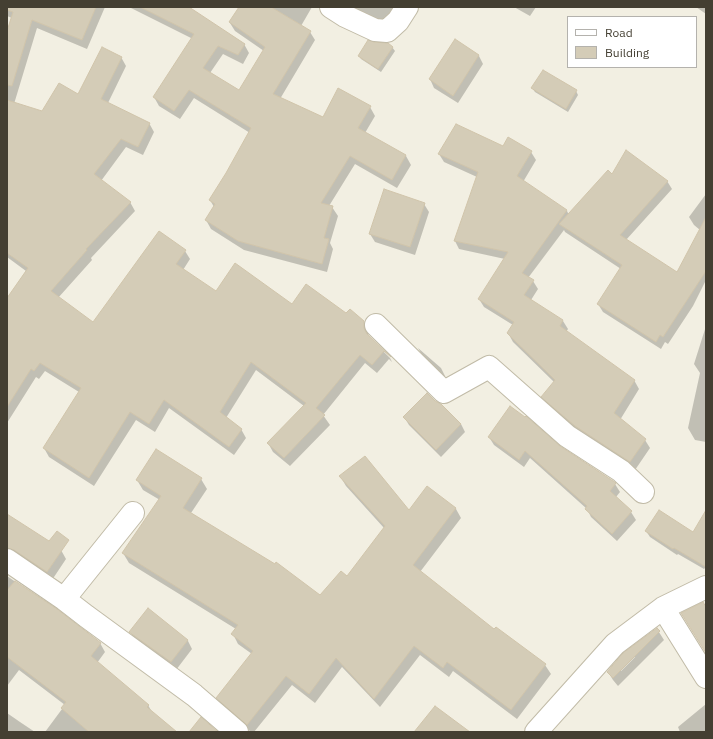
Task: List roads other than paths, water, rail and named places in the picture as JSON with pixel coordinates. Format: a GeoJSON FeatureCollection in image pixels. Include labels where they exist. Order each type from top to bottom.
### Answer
{"type":"FeatureCollection","features":[{"type":"Feature","properties":{"kind":"street"},"geometry":{"type":"LineString","coordinates":[[331,7],[345,16],[375,30],[387,31],[398,21],[407,7]]}},
{"type":"Feature","properties":{"kind":"street"},"geometry":{"type":"LineString","coordinates":[[376,325],[444,392],[488,367],[567,436],[620,471],[643,492]]}},
{"type":"Feature","properties":{"kind":"street"},"geometry":{"type":"LineString","coordinates":[[64,599],[132,513]]}},
{"type":"Feature","properties":{"kind":"street"},"geometry":{"type":"LineString","coordinates":[[7,560],[64,599],[194,695],[237,732]]}},
{"type":"Feature","properties":{"kind":"street"},"geometry":{"type":"LineString","coordinates":[[536,732],[615,644],[663,608],[706,587]]}},
{"type":"Feature","properties":{"kind":"street"},"geometry":{"type":"LineString","coordinates":[[663,608],[706,677]]}}]}
